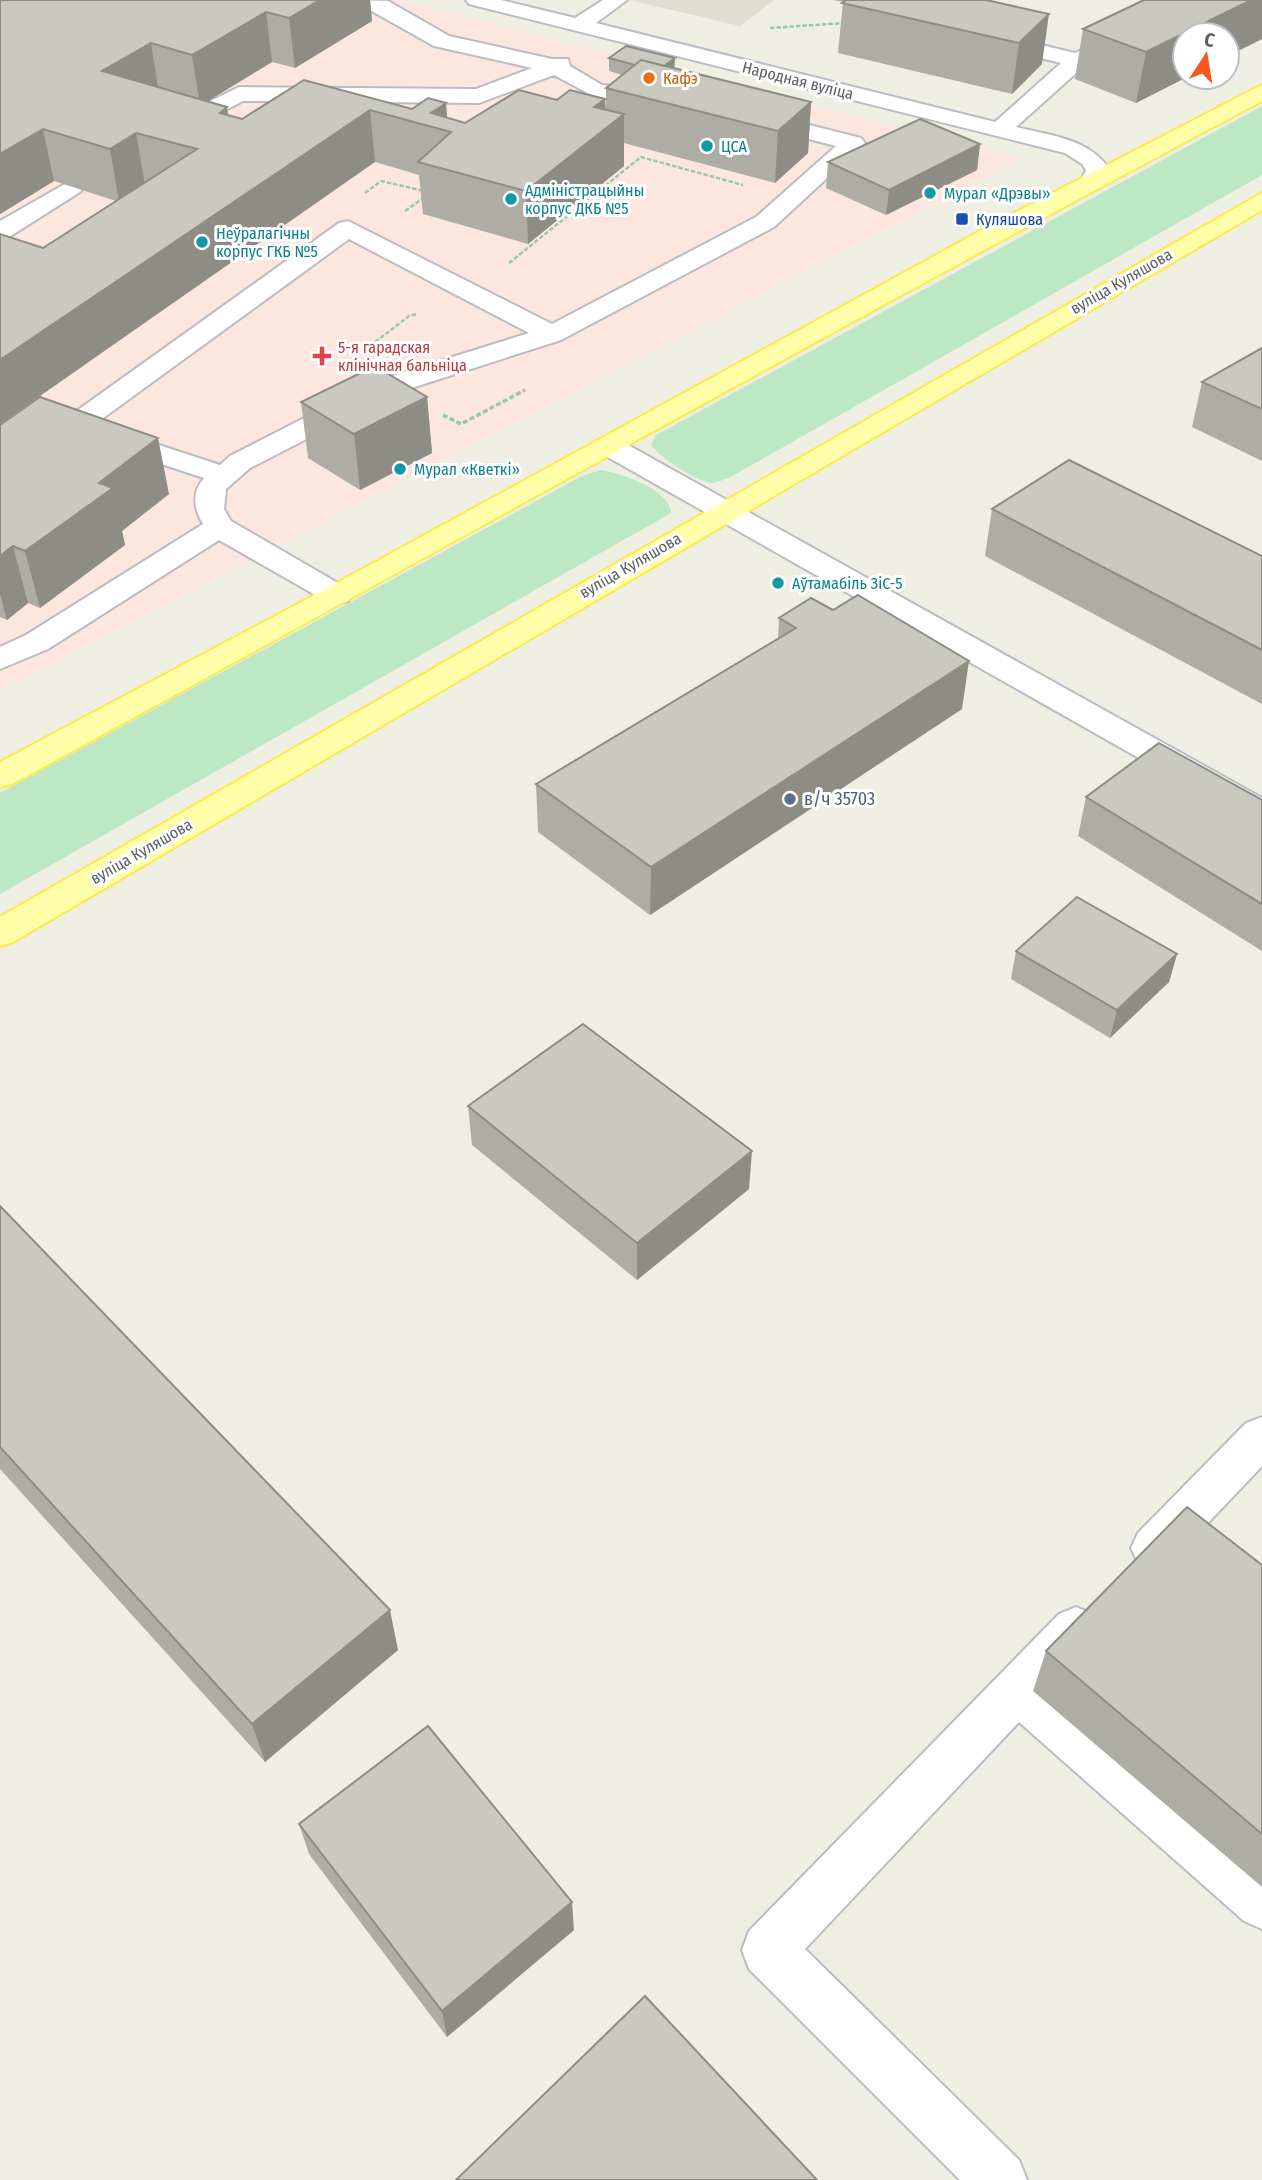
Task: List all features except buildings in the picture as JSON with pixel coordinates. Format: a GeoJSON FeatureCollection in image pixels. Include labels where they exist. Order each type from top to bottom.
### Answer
{"type":"FeatureCollection","features":[{"type":"Feature","properties":{"kind":"main road"},"geometry":{"type":"LineString","coordinates":[[2,773],[337,595],[1002,229],[1262,92]]}},
{"type":"Feature","properties":{"kind":"main road","name":"вуліца Куляшова"},"geometry":{"type":"LineString","coordinates":[[0,933],[1262,200]]}},
{"type":"Feature","properties":{"kind":"street"},"geometry":{"type":"LineString","coordinates":[[362,0],[381,5],[442,41],[573,48]]}},
{"type":"Feature","properties":{"kind":"street"},"geometry":{"type":"LineString","coordinates":[[476,0],[573,48],[597,91],[686,102]]}},
{"type":"Feature","properties":{"kind":"street"},"geometry":{"type":"LineString","coordinates":[[158,136],[232,92],[478,96],[573,48],[617,0]]}},
{"type":"Feature","properties":{"kind":"street"},"geometry":{"type":"LineString","coordinates":[[977,0],[941,27],[1077,60]]}},
{"type":"Feature","properties":{"kind":"street"},"geometry":{"type":"LineString","coordinates":[[999,130],[1077,60],[1202,0]]}},
{"type":"Feature","properties":{"kind":"street","name":"Народная вуліца"},"geometry":{"type":"LineString","coordinates":[[573,48],[605,32],[1073,148],[1091,159],[1098,170],[1092,183]]}},
{"type":"Feature","properties":{"kind":"street"},"geometry":{"type":"LineString","coordinates":[[337,595],[219,527],[211,516],[208,495],[222,475],[240,462],[386,387],[552,334],[765,222],[853,143],[737,114]]}},
{"type":"Feature","properties":{"kind":"street"},"geometry":{"type":"LineString","coordinates":[[0,232],[72,187]]}},
{"type":"Feature","properties":{"kind":"street"},"geometry":{"type":"LineString","coordinates":[[222,475],[74,426],[348,228],[552,334]]}},
{"type":"Feature","properties":{"kind":"street"},"geometry":{"type":"LineString","coordinates":[[609,446],[726,509],[1262,813]]}},
{"type":"Feature","properties":{"kind":"street"},"geometry":{"type":"LineString","coordinates":[[0,659],[37,642],[219,527]]}},
{"type":"Feature","properties":{"kind":"street"},"geometry":{"type":"LineString","coordinates":[[999,2180],[768,1950],[1262,1436]]}},
{"type":"Feature","properties":{"kind":"street"},"geometry":{"type":"LineString","coordinates":[[1018,1690],[1262,1903]]}},
{"type":"Feature","properties":{"kind":"path"},"geometry":{"type":"LineString","coordinates":[[758,29],[856,22]]}},
{"type":"Feature","properties":{"kind":"path"},"geometry":{"type":"LineString","coordinates":[[365,349],[409,316],[461,306],[642,158],[755,188]]}},
{"type":"Feature","properties":{"kind":"path"},"geometry":{"type":"LineString","coordinates":[[359,198],[381,181],[431,192],[401,213]]}},
{"type":"Feature","properties":{"kind":"shaded area","name":"5-я гарадская клінічная бальніца"},"geometry":{"type":"Polygon","coordinates":[[[0,0],[401,0],[1021,159],[0,691],[0,0]]]}},
{"type":"Feature","properties":{"kind":"shaded area"},"geometry":{"type":"Polygon","coordinates":[[[629,0],[774,0],[740,26],[629,0]]]}},
{"type":"Feature","properties":{"kind":"green space"},"geometry":{"type":"Polygon","coordinates":[[[1262,106],[1262,175],[729,478],[712,483],[705,482],[670,462],[651,445],[656,435],[1262,106]]]}},
{"type":"Feature","properties":{"kind":"green space"},"geometry":{"type":"Polygon","coordinates":[[[601,470],[632,479],[654,490],[669,504],[671,513],[0,894],[0,793],[582,476],[601,470]]]}},
{"type":"Feature","properties":{"kind":"place","name":"Кафэ"},"geometry":{"type":"Point","coordinates":[649,78]}},
{"type":"Feature","properties":{"kind":"place","name":"ЦСА"},"geometry":{"type":"Point","coordinates":[707,146]}},
{"type":"Feature","properties":{"kind":"place","name":"Мурал «Дрэвы»"},"geometry":{"type":"Point","coordinates":[930,193]}},
{"type":"Feature","properties":{"kind":"place","name":"Адміністрацыйны корпус ДКБ №5"},"geometry":{"type":"Point","coordinates":[511,199]}},
{"type":"Feature","properties":{"kind":"place","name":"Куляшова"},"geometry":{"type":"Point","coordinates":[962,219]}},
{"type":"Feature","properties":{"kind":"place","name":"Неўралагічны корпус ГКБ №5"},"geometry":{"type":"Point","coordinates":[202,242]}},
{"type":"Feature","properties":{"kind":"place","name":"5-я гарадская клінічная бальніца"},"geometry":{"type":"Point","coordinates":[322,356]}},
{"type":"Feature","properties":{"kind":"place","name":"Мурал «Кветкі»"},"geometry":{"type":"Point","coordinates":[400,469]}},
{"type":"Feature","properties":{"kind":"place","name":"Аўтамабіль ЗіС-5"},"geometry":{"type":"Point","coordinates":[778,583]}},
{"type":"Feature","properties":{"kind":"place","name":"в/ч 35703"},"geometry":{"type":"Point","coordinates":[790,799]}}]}
